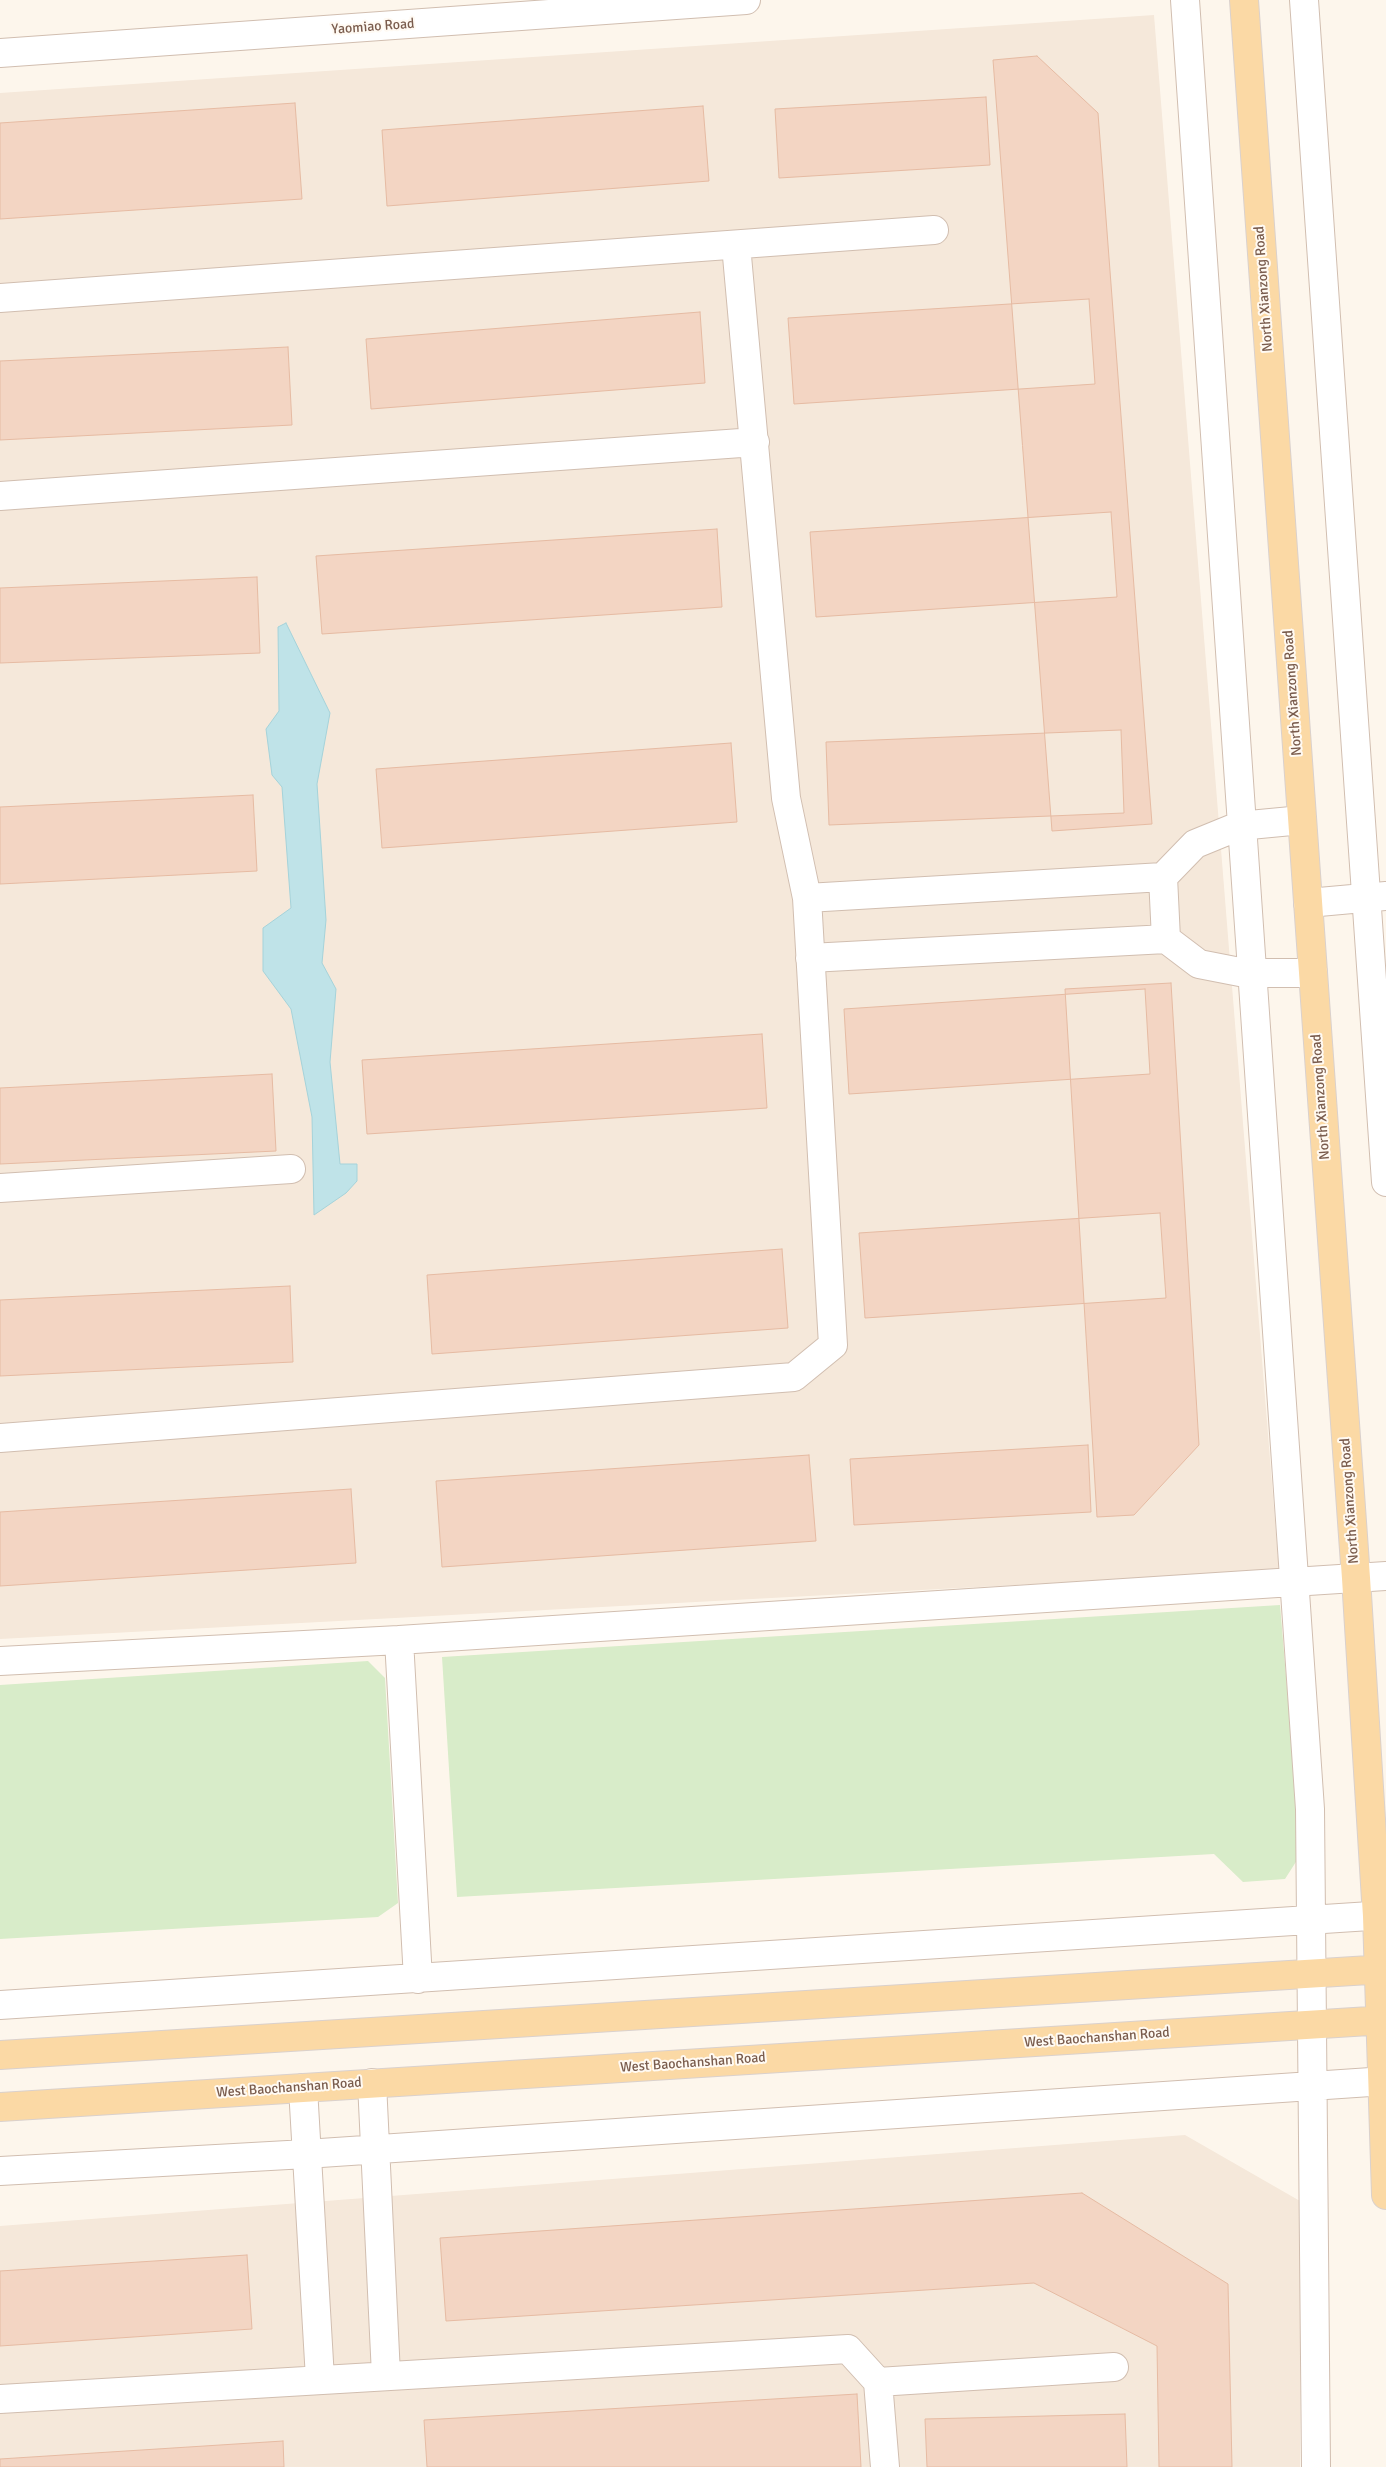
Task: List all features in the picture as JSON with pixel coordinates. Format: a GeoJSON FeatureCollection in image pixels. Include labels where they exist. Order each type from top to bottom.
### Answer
{"type":"FeatureCollection","features":[{"type":"Feature","properties":{"kind":"main road","name":"North Xianzong Road"},"geometry":{"type":"LineString","coordinates":[[1244,0],[1356,1578],[1382,1915],[1386,2195]]}},
{"type":"Feature","properties":{"kind":"main road"},"geometry":{"type":"LineString","coordinates":[[0,2055],[1383,1969]]}},
{"type":"Feature","properties":{"kind":"main road","name":"West Baochanshan Road"},"geometry":{"type":"LineString","coordinates":[[0,2107],[1384,2020]]}},
{"type":"Feature","properties":{"kind":"street","name":"Yaomiao Road"},"geometry":{"type":"LineString","coordinates":[[0,53],[746,0]]}},
{"type":"Feature","properties":{"kind":"street"},"geometry":{"type":"LineString","coordinates":[[1185,0],[1310,1810],[1316,2467]]}},
{"type":"Feature","properties":{"kind":"street"},"geometry":{"type":"LineString","coordinates":[[1304,0],[1386,1182]]}},
{"type":"Feature","properties":{"kind":"street"},"geometry":{"type":"LineString","coordinates":[[0,298],[934,230]]}},
{"type":"Feature","properties":{"kind":"street"},"geometry":{"type":"LineString","coordinates":[[0,1438],[794,1377],[833,1345],[806,898],[786,798],[736,245]]}},
{"type":"Feature","properties":{"kind":"street"},"geometry":{"type":"LineString","coordinates":[[0,496],[754,442]]}},
{"type":"Feature","properties":{"kind":"street"},"geometry":{"type":"LineString","coordinates":[[806,898],[1163,876],[1195,844],[1242,826],[1302,820]]}},
{"type":"Feature","properties":{"kind":"street"},"geometry":{"type":"LineString","coordinates":[[1163,876],[1166,939]]}},
{"type":"Feature","properties":{"kind":"street"},"geometry":{"type":"LineString","coordinates":[[1308,903],[1386,896]]}},
{"type":"Feature","properties":{"kind":"street"},"geometry":{"type":"LineString","coordinates":[[810,958],[1166,939],[1199,964],[1253,973],[1313,973]]}},
{"type":"Feature","properties":{"kind":"street"},"geometry":{"type":"LineString","coordinates":[[0,1188],[291,1169]]}},
{"type":"Feature","properties":{"kind":"street"},"geometry":{"type":"LineString","coordinates":[[0,1661],[399,1640],[1386,1576]]}},
{"type":"Feature","properties":{"kind":"street"},"geometry":{"type":"LineString","coordinates":[[399,1640],[418,1979]]}},
{"type":"Feature","properties":{"kind":"street"},"geometry":{"type":"LineString","coordinates":[[0,2005],[1382,1915]]}},
{"type":"Feature","properties":{"kind":"street"},"geometry":{"type":"LineString","coordinates":[[0,2171],[306,2154],[1385,2081]]}},
{"type":"Feature","properties":{"kind":"street"},"geometry":{"type":"LineString","coordinates":[[372,2083],[386,2375]]}},
{"type":"Feature","properties":{"kind":"street"},"geometry":{"type":"LineString","coordinates":[[303,2088],[320,2379]]}},
{"type":"Feature","properties":{"kind":"street"},"geometry":{"type":"LineString","coordinates":[[0,2399],[386,2375],[848,2350],[878,2382],[885,2467]]}},
{"type":"Feature","properties":{"kind":"street"},"geometry":{"type":"LineString","coordinates":[[878,2382],[1114,2367]]}},
{"type":"Feature","properties":{"kind":"shaded area"},"geometry":{"type":"Polygon","coordinates":[[[1154,15],[1279,1571],[0,1639],[0,93],[1154,15]]]}},
{"type":"Feature","properties":{"kind":"shaded area"},"geometry":{"type":"Polygon","coordinates":[[[1185,2135],[1300,2201],[1300,2467],[0,2467],[0,2226],[1185,2135]]]}},
{"type":"Feature","properties":{"kind":"green space"},"geometry":{"type":"Polygon","coordinates":[[[1280,1605],[1301,1854],[1285,1879],[1243,1882],[1214,1854],[457,1897],[442,1657],[1280,1605]]]}},
{"type":"Feature","properties":{"kind":"green space"},"geometry":{"type":"Polygon","coordinates":[[[368,1661],[385,1678],[398,1903],[378,1917],[0,1939],[0,1685],[368,1661]]]}},
{"type":"Feature","properties":{"kind":"water"},"geometry":{"type":"Polygon","coordinates":[[[286,623],[330,713],[317,784],[326,920],[322,963],[336,989],[330,1062],[340,1164],[357,1164],[357,1181],[346,1193],[314,1215],[312,1117],[291,1009],[263,971],[263,928],[291,908],[282,787],[272,775],[266,729],[279,711],[278,627],[286,623]]]}},
{"type":"Feature","properties":{"kind":"building"},"geometry":{"type":"Polygon","coordinates":[[[1037,56],[1098,113],[1152,824],[1052,831],[993,60],[1037,56]]]}},
{"type":"Feature","properties":{"kind":"building"},"geometry":{"type":"Polygon","coordinates":[[[986,97],[990,165],[779,178],[775,109],[986,97]]]}},
{"type":"Feature","properties":{"kind":"building"},"geometry":{"type":"Polygon","coordinates":[[[295,103],[302,199],[0,219],[0,123],[295,103]]]}},
{"type":"Feature","properties":{"kind":"building"},"geometry":{"type":"Polygon","coordinates":[[[703,106],[709,181],[387,206],[382,130],[703,106]]]}},
{"type":"Feature","properties":{"kind":"building"},"geometry":{"type":"Polygon","coordinates":[[[1089,299],[1095,384],[794,404],[788,318],[1089,299]]]}},
{"type":"Feature","properties":{"kind":"building"},"geometry":{"type":"Polygon","coordinates":[[[700,312],[705,383],[371,409],[366,339],[700,312]]]}},
{"type":"Feature","properties":{"kind":"building"},"geometry":{"type":"Polygon","coordinates":[[[288,347],[292,425],[0,440],[0,361],[288,347]]]}},
{"type":"Feature","properties":{"kind":"building"},"geometry":{"type":"Polygon","coordinates":[[[1111,512],[1117,597],[816,617],[810,532],[1111,512]]]}},
{"type":"Feature","properties":{"kind":"building"},"geometry":{"type":"Polygon","coordinates":[[[717,529],[722,607],[322,634],[316,556],[717,529]]]}},
{"type":"Feature","properties":{"kind":"building"},"geometry":{"type":"Polygon","coordinates":[[[257,577],[260,653],[0,663],[0,588],[257,577]]]}},
{"type":"Feature","properties":{"kind":"building"},"geometry":{"type":"Polygon","coordinates":[[[1121,730],[1124,813],[829,825],[826,742],[1121,730]]]}},
{"type":"Feature","properties":{"kind":"building"},"geometry":{"type":"Polygon","coordinates":[[[731,743],[737,822],[382,848],[376,769],[731,743]]]}},
{"type":"Feature","properties":{"kind":"building"},"geometry":{"type":"Polygon","coordinates":[[[253,795],[257,871],[0,884],[0,807],[253,795]]]}},
{"type":"Feature","properties":{"kind":"building"},"geometry":{"type":"Polygon","coordinates":[[[1171,983],[1199,1445],[1134,1515],[1097,1517],[1065,989],[1171,983]]]}},
{"type":"Feature","properties":{"kind":"building"},"geometry":{"type":"Polygon","coordinates":[[[1145,989],[1150,1074],[849,1094],[844,1009],[1145,989]]]}},
{"type":"Feature","properties":{"kind":"building"},"geometry":{"type":"Polygon","coordinates":[[[762,1034],[767,1108],[367,1134],[362,1060],[762,1034]]]}},
{"type":"Feature","properties":{"kind":"building"},"geometry":{"type":"Polygon","coordinates":[[[272,1074],[276,1151],[0,1164],[0,1088],[272,1074]]]}},
{"type":"Feature","properties":{"kind":"building"},"geometry":{"type":"Polygon","coordinates":[[[1160,1213],[1166,1298],[865,1318],[859,1233],[1160,1213]]]}},
{"type":"Feature","properties":{"kind":"building"},"geometry":{"type":"Polygon","coordinates":[[[782,1249],[788,1328],[432,1354],[427,1275],[782,1249]]]}},
{"type":"Feature","properties":{"kind":"building"},"geometry":{"type":"Polygon","coordinates":[[[290,1286],[293,1362],[0,1376],[0,1300],[290,1286]]]}},
{"type":"Feature","properties":{"kind":"building"},"geometry":{"type":"Polygon","coordinates":[[[1088,1445],[1091,1512],[854,1525],[850,1459],[1088,1445]]]}},
{"type":"Feature","properties":{"kind":"building"},"geometry":{"type":"Polygon","coordinates":[[[809,1455],[816,1541],[442,1567],[436,1481],[809,1455]]]}},
{"type":"Feature","properties":{"kind":"building"},"geometry":{"type":"Polygon","coordinates":[[[351,1489],[356,1563],[0,1586],[0,1512],[351,1489]]]}},
{"type":"Feature","properties":{"kind":"building"},"geometry":{"type":"Polygon","coordinates":[[[1082,2193],[1228,2284],[1232,2467],[1159,2467],[1157,2346],[1034,2283],[446,2321],[440,2238],[1082,2193]]]}},
{"type":"Feature","properties":{"kind":"building"},"geometry":{"type":"Polygon","coordinates":[[[247,2255],[252,2329],[0,2346],[0,2271],[247,2255]]]}},
{"type":"Feature","properties":{"kind":"building"},"geometry":{"type":"Polygon","coordinates":[[[857,2394],[861,2467],[427,2467],[424,2420],[857,2394]]]}},
{"type":"Feature","properties":{"kind":"building"},"geometry":{"type":"Polygon","coordinates":[[[1125,2414],[1127,2467],[927,2467],[925,2419],[1125,2414]]]}},
{"type":"Feature","properties":{"kind":"building"},"geometry":{"type":"Polygon","coordinates":[[[283,2441],[284,2467],[0,2467],[0,2459],[283,2441]]]}}]}
